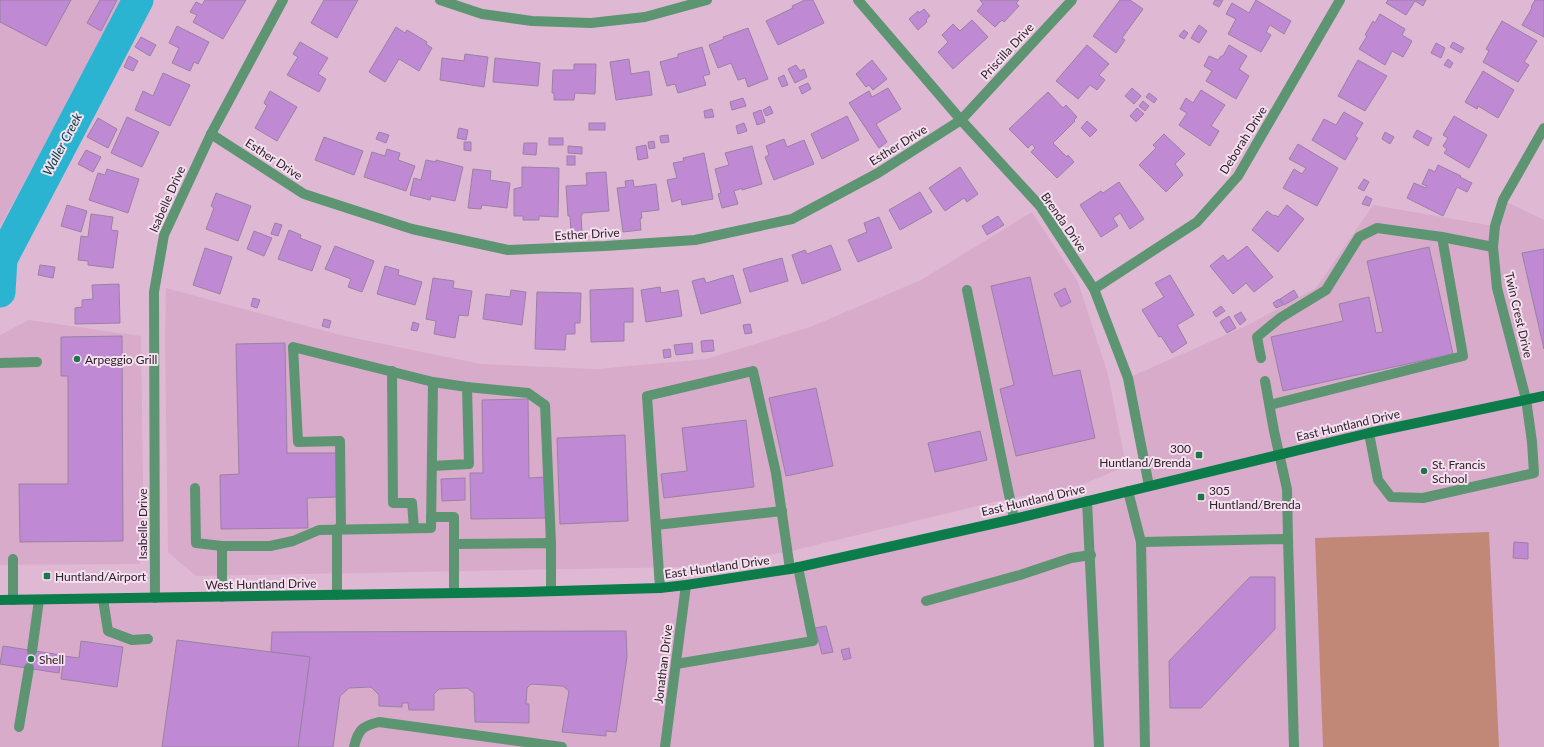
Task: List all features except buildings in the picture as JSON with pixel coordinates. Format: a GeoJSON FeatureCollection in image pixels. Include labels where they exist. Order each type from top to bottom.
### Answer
{"type":"FeatureCollection","features":[{"type":"Feature","properties":{"kind":"street","name":"Isabelle Drive"},"geometry":{"type":"LineString","coordinates":[[155,598],[154,285],[164,234],[211,134],[283,0]]}},
{"type":"Feature","properties":{"kind":"street"},"geometry":{"type":"LineString","coordinates":[[440,0],[482,14],[532,21],[591,23],[645,17],[707,0]]}},
{"type":"Feature","properties":{"kind":"street","name":"Brenda Drive"},"geometry":{"type":"LineString","coordinates":[[858,0],[961,120],[1040,206],[1094,289],[1128,378],[1149,486]]}},
{"type":"Feature","properties":{"kind":"street","name":"Priscilla Drive"},"geometry":{"type":"LineString","coordinates":[[961,120],[1072,0]]}},
{"type":"Feature","properties":{"kind":"street","name":"Deborah Drive"},"geometry":{"type":"LineString","coordinates":[[1094,289],[1197,222],[1238,176],[1340,0]]}},
{"type":"Feature","properties":{"kind":"street","name":"Esther Drive"},"geometry":{"type":"LineString","coordinates":[[211,134],[304,194],[412,229],[508,250],[695,240],[792,219],[878,173],[961,120]]}},
{"type":"Feature","properties":{"kind":"street","name":"Twin Crest Drive"},"geometry":{"type":"LineString","coordinates":[[1369,433],[1378,480],[1391,497],[1422,498],[1534,472],[1532,442],[1526,399],[1497,288],[1493,247],[1495,226],[1503,200],[1544,128]]}},
{"type":"Feature","properties":{"kind":"street"},"geometry":{"type":"LineString","coordinates":[[1261,358],[1257,337],[1280,318],[1326,290],[1360,237],[1377,228],[1442,237],[1493,247]]}},
{"type":"Feature","properties":{"kind":"street"},"geometry":{"type":"LineString","coordinates":[[1270,405],[1463,356],[1442,237]]}},
{"type":"Feature","properties":{"kind":"street"},"geometry":{"type":"LineString","coordinates":[[967,290],[1014,519]]}},
{"type":"Feature","properties":{"kind":"street"},"geometry":{"type":"LineString","coordinates":[[337,595],[340,441],[298,442],[293,347],[433,382],[528,393],[545,405],[551,543],[551,591]]}},
{"type":"Feature","properties":{"kind":"street"},"geometry":{"type":"LineString","coordinates":[[0,363],[37,362]]}},
{"type":"Feature","properties":{"kind":"street"},"geometry":{"type":"LineString","coordinates":[[392,371],[393,503],[412,503],[414,528]]}},
{"type":"Feature","properties":{"kind":"street"},"geometry":{"type":"LineString","coordinates":[[660,588],[647,396],[753,372],[776,472],[782,511],[794,568],[813,641],[676,664]]}},
{"type":"Feature","properties":{"kind":"street"},"geometry":{"type":"LineString","coordinates":[[1265,381],[1287,489],[1294,747]]}},
{"type":"Feature","properties":{"kind":"street"},"geometry":{"type":"LineString","coordinates":[[196,488],[196,543],[222,546],[270,546],[293,541],[319,530],[431,528],[433,382]]}},
{"type":"Feature","properties":{"kind":"street"},"geometry":{"type":"LineString","coordinates":[[432,466],[469,464],[467,387]]}},
{"type":"Feature","properties":{"kind":"street","name":"East Huntland Drive"},"geometry":{"type":"LineString","coordinates":[[522,592],[660,588],[794,568],[1014,519],[1369,433],[1544,396]]}},
{"type":"Feature","properties":{"kind":"street"},"geometry":{"type":"LineString","coordinates":[[1128,491],[1141,542],[1145,747]]}},
{"type":"Feature","properties":{"kind":"street"},"geometry":{"type":"LineString","coordinates":[[1087,501],[1091,555],[1099,747]]}},
{"type":"Feature","properties":{"kind":"street"},"geometry":{"type":"LineString","coordinates":[[656,525],[782,511]]}},
{"type":"Feature","properties":{"kind":"street"},"geometry":{"type":"LineString","coordinates":[[431,517],[454,517],[454,593]]}},
{"type":"Feature","properties":{"kind":"street"},"geometry":{"type":"LineString","coordinates":[[1141,542],[1288,539]]}},
{"type":"Feature","properties":{"kind":"street"},"geometry":{"type":"LineString","coordinates":[[454,544],[551,543]]}},
{"type":"Feature","properties":{"kind":"street"},"geometry":{"type":"LineString","coordinates":[[222,546],[222,597]]}},
{"type":"Feature","properties":{"kind":"street"},"geometry":{"type":"LineString","coordinates":[[926,601],[1020,575],[1071,558],[1091,555]]}},
{"type":"Feature","properties":{"kind":"street"},"geometry":{"type":"LineString","coordinates":[[13,559],[13,600]]}},
{"type":"Feature","properties":{"kind":"street","name":"Jonathan Drive"},"geometry":{"type":"LineString","coordinates":[[665,747],[686,585]]}},
{"type":"Feature","properties":{"kind":"street","name":"West Huntland Drive"},"geometry":{"type":"LineString","coordinates":[[0,600],[522,592]]}},
{"type":"Feature","properties":{"kind":"street"},"geometry":{"type":"LineString","coordinates":[[103,599],[108,631],[132,640],[148,639]]}},
{"type":"Feature","properties":{"kind":"street"},"geometry":{"type":"LineString","coordinates":[[32,651],[39,600]]}},
{"type":"Feature","properties":{"kind":"street"},"geometry":{"type":"LineString","coordinates":[[19,727],[29,668]]}},
{"type":"Feature","properties":{"kind":"street"},"geometry":{"type":"LineString","coordinates":[[354,747],[356,736],[362,729],[369,724],[379,722],[562,747]]}},
{"type":"Feature","properties":{"kind":"shaded area"},"geometry":{"type":"Polygon","coordinates":[[[0,0],[123,0],[0,227],[0,0]]]}},
{"type":"Feature","properties":{"kind":"shaded area"},"geometry":{"type":"Polygon","coordinates":[[[1503,200],[1544,220],[1544,747],[0,747],[0,600],[660,588],[790,569],[1148,486],[1128,378],[1248,325],[1316,288],[1373,205],[1494,226],[1503,200]]]}},
{"type":"Feature","properties":{"kind":"shaded area"},"geometry":{"type":"Polygon","coordinates":[[[1032,212],[1078,282],[1108,374],[1126,466],[1084,484],[994,502],[787,552],[684,567],[196,576],[168,552],[165,340],[166,288],[340,335],[481,364],[597,369],[706,359],[810,327],[921,280],[1032,212]]]}},
{"type":"Feature","properties":{"kind":"shaded area"},"geometry":{"type":"Polygon","coordinates":[[[29,320],[141,336],[144,554],[139,564],[0,565],[0,335],[29,320]]]}},
{"type":"Feature","properties":{"kind":"shaded area"},"geometry":{"type":"Polygon","coordinates":[[[1489,532],[1499,747],[1323,747],[1315,538],[1489,532]]]}},
{"type":"Feature","properties":{"kind":"waterway","name":"Waller Creek"},"geometry":{"type":"LineString","coordinates":[[0,292],[2,259],[138,0]]}},
{"type":"Feature","properties":{"kind":"place","name":"Arpeggio Grill"},"geometry":{"type":"Point","coordinates":[77,359]}},
{"type":"Feature","properties":{"kind":"place","name":"300 Huntland/Brenda"},"geometry":{"type":"Point","coordinates":[1199,455]}},
{"type":"Feature","properties":{"kind":"place","name":"St. Francis School"},"geometry":{"type":"Point","coordinates":[1424,471]}},
{"type":"Feature","properties":{"kind":"place","name":"305 Huntland/Brenda"},"geometry":{"type":"Point","coordinates":[1201,497]}},
{"type":"Feature","properties":{"kind":"place","name":"Huntland/Airport"},"geometry":{"type":"Point","coordinates":[47,576]}},
{"type":"Feature","properties":{"kind":"place","name":"Shell"},"geometry":{"type":"Point","coordinates":[31,659]}}]}
